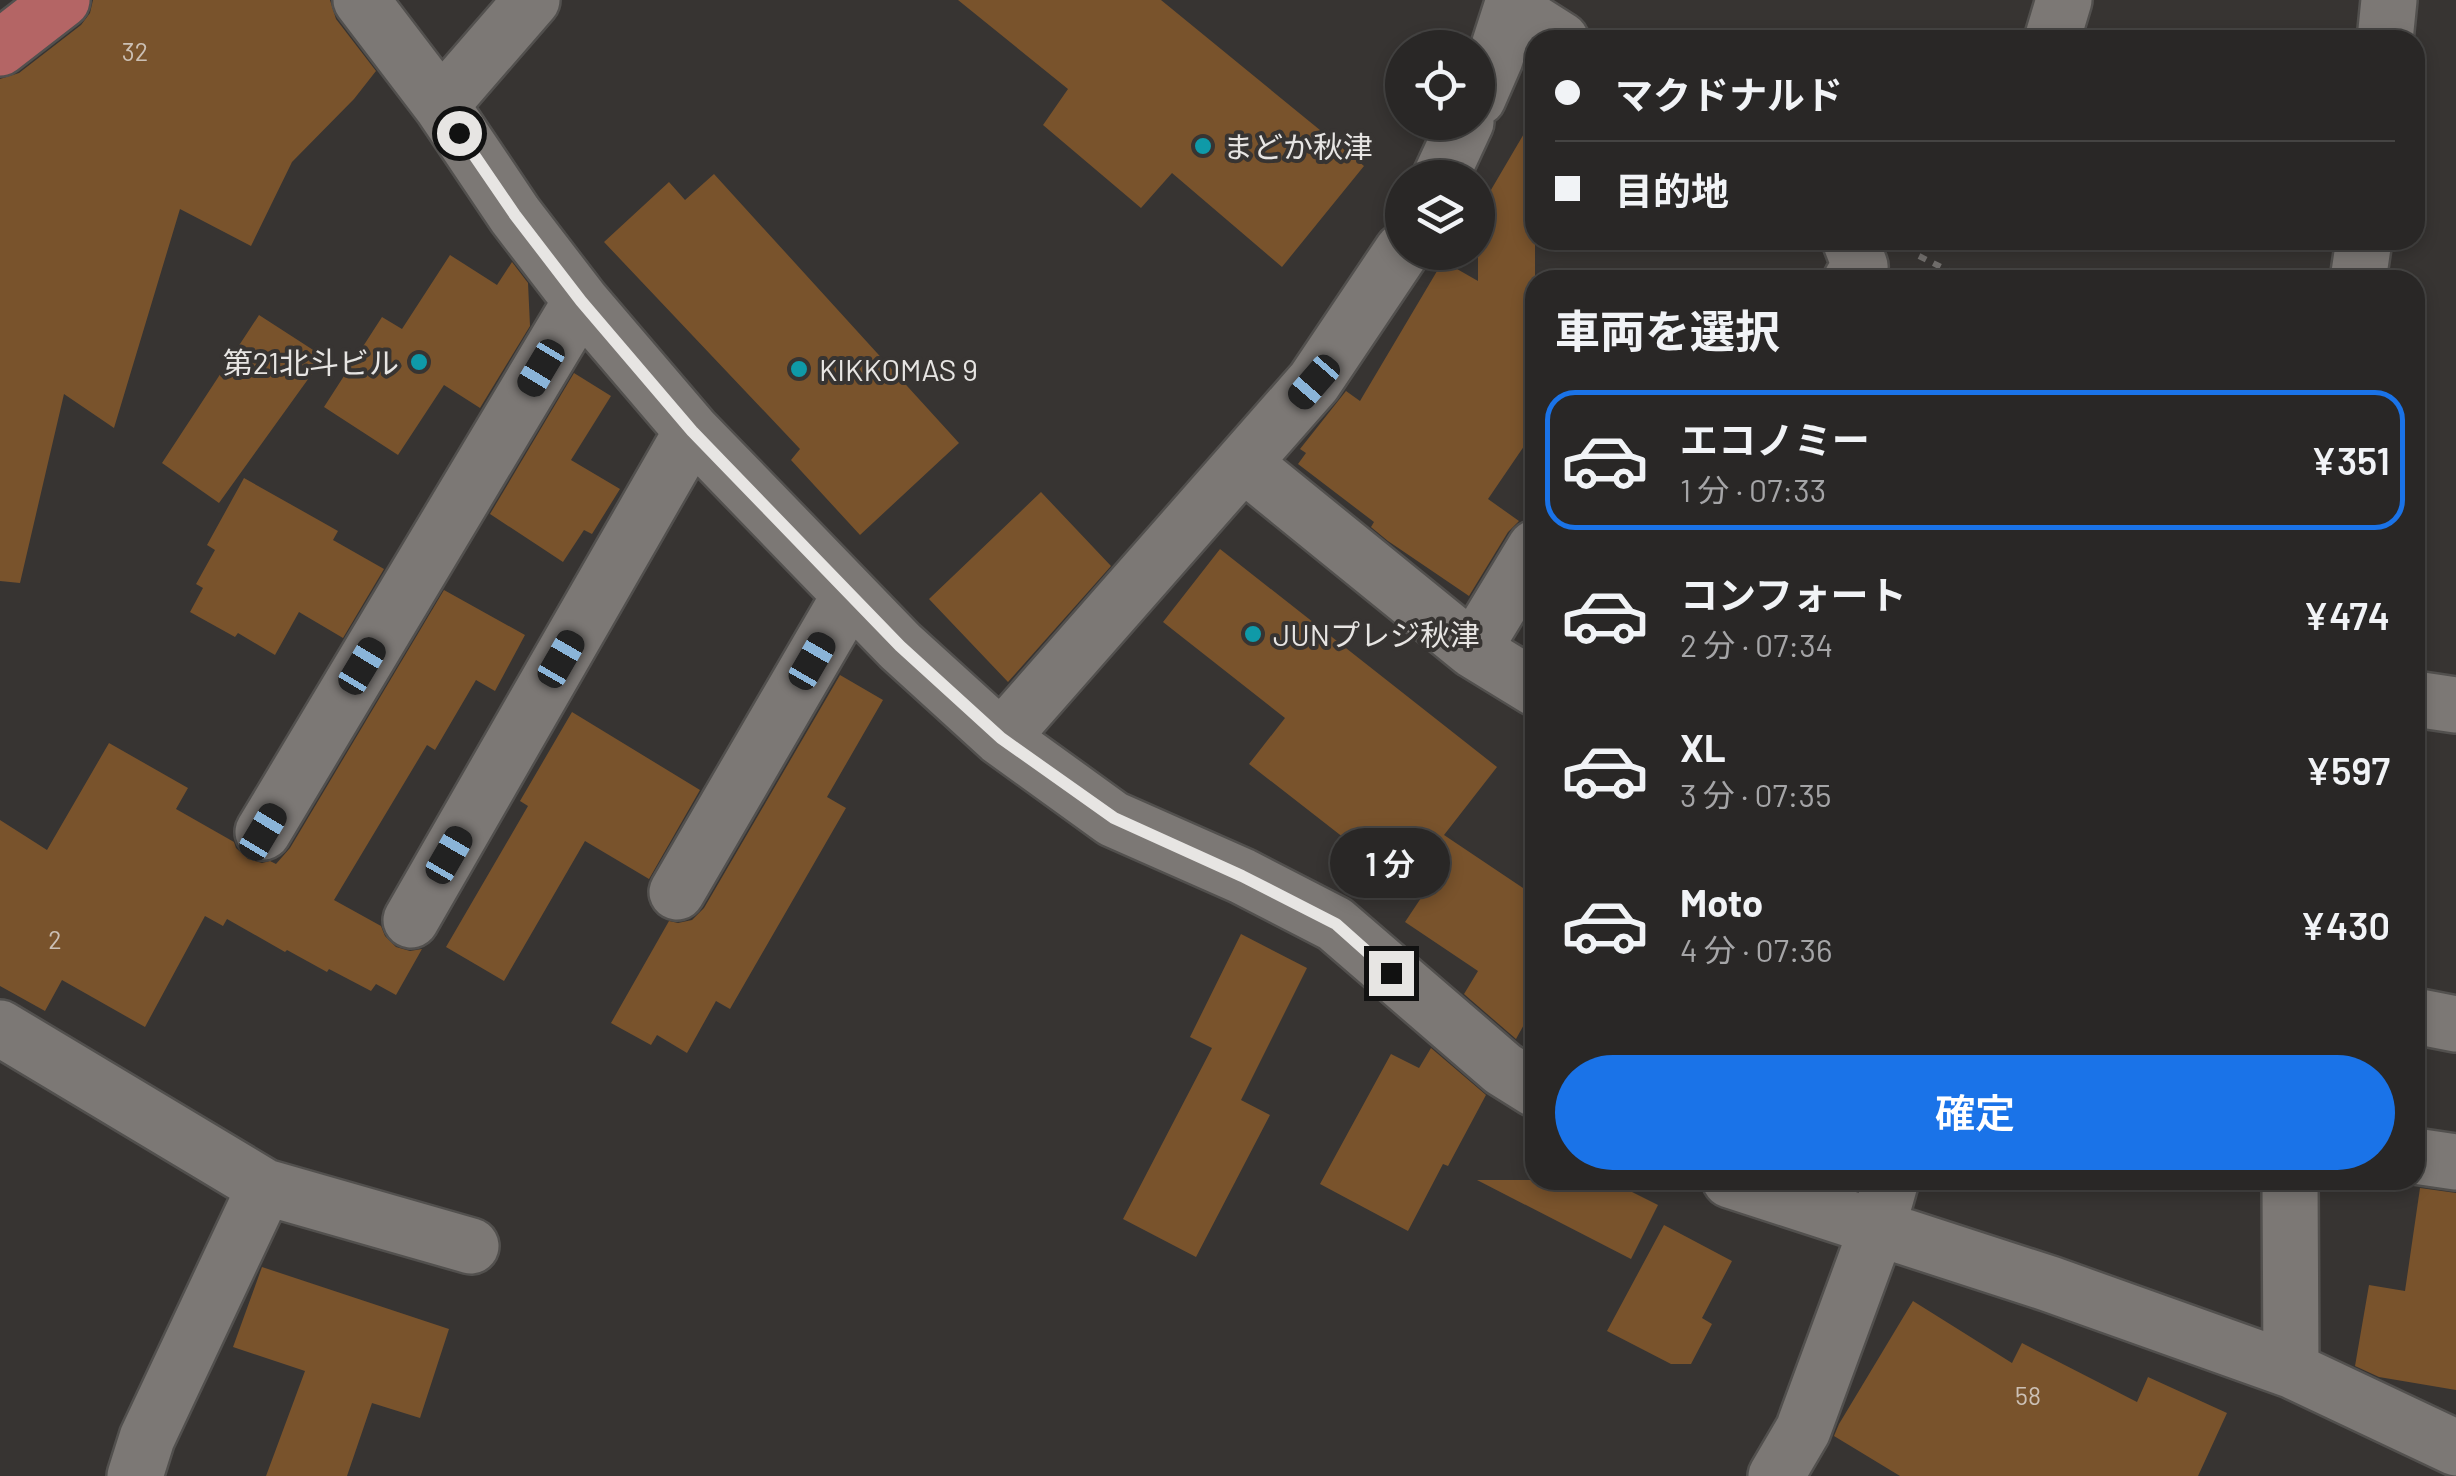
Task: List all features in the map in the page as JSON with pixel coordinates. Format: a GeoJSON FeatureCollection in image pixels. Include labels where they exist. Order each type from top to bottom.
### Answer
{"type":"FeatureCollection","features":[{"type":"Feature","properties":{"kind":"main road"},"geometry":{"type":"LineString","coordinates":[[0,48],[62,0]]}},
{"type":"Feature","properties":{"kind":"street"},"geometry":{"type":"LineString","coordinates":[[361,0],[581,301],[692,431],[900,646],[1001,738],[1114,818],[1336,924],[1502,1069],[1525,1084]]}},
{"type":"Feature","properties":{"kind":"street"},"geometry":{"type":"LineString","coordinates":[[440,105],[532,0]]}},
{"type":"Feature","properties":{"kind":"street"},"geometry":{"type":"LineString","coordinates":[[2055,30],[2064,0]]}},
{"type":"Feature","properties":{"kind":"street"},"geometry":{"type":"LineString","coordinates":[[2387,30],[2389,0]]}},
{"type":"Feature","properties":{"kind":"street"},"geometry":{"type":"LineString","coordinates":[[1495,59],[1513,5],[1548,30]]}},
{"type":"Feature","properties":{"kind":"street"},"geometry":{"type":"LineString","coordinates":[[1001,738],[1314,382],[1389,270]]}},
{"type":"Feature","properties":{"kind":"street"},"geometry":{"type":"LineString","coordinates":[[263,832],[581,301]]}},
{"type":"Feature","properties":{"kind":"street"},"geometry":{"type":"LineString","coordinates":[[411,920],[692,431]]}},
{"type":"Feature","properties":{"kind":"street"},"geometry":{"type":"LineString","coordinates":[[1243,463],[1472,650],[1525,682]]}},
{"type":"Feature","properties":{"kind":"street"},"geometry":{"type":"LineString","coordinates":[[1472,650],[1525,564]]}},
{"type":"Feature","properties":{"kind":"street"},"geometry":{"type":"LineString","coordinates":[[677,892],[850,595]]}},
{"type":"Feature","properties":{"kind":"street"},"geometry":{"type":"LineString","coordinates":[[2425,700],[2456,705]]}},
{"type":"Feature","properties":{"kind":"street"},"geometry":{"type":"LineString","coordinates":[[2425,1018],[2456,1024]]}},
{"type":"Feature","properties":{"kind":"street"},"geometry":{"type":"LineString","coordinates":[[0,1028],[266,1187],[470,1246]]}},
{"type":"Feature","properties":{"kind":"street"},"geometry":{"type":"LineString","coordinates":[[2425,1157],[2456,1162]]}},
{"type":"Feature","properties":{"kind":"street"},"geometry":{"type":"LineString","coordinates":[[135,1476],[147,1438],[266,1187]]}},
{"type":"Feature","properties":{"kind":"street"},"geometry":{"type":"LineString","coordinates":[[1794,1190],[1884,1204],[2050,1284],[2291,1370],[2456,1448]]}},
{"type":"Feature","properties":{"kind":"street"},"geometry":{"type":"LineString","coordinates":[[2290,1190],[2291,1370]]}},
{"type":"Feature","properties":{"kind":"street"},"geometry":{"type":"LineString","coordinates":[[1776,1476],[1803,1430],[1884,1204]]}},
{"type":"Feature","properties":{"kind":"path"},"geometry":{"type":"LineString","coordinates":[[1918,256],[1947,270]]}},
{"type":"Feature","properties":{"kind":"building"},"geometry":{"type":"Polygon","coordinates":[[[93,0],[330,0],[336,19],[376,71],[292,162],[251,246],[180,209],[114,428],[64,394],[20,583],[0,581],[0,79],[19,73],[81,25],[93,0]]]}},
{"type":"Feature","properties":{"kind":"building","name":"まどか秋津"},"geometry":{"type":"Polygon","coordinates":[[[958,0],[1161,0],[1364,166],[1282,267],[1172,173],[1141,208],[1043,125],[1068,89],[958,0]]]}},
{"type":"Feature","properties":{"kind":"building"},"geometry":{"type":"Polygon","coordinates":[[[1525,132],[1525,250],[1535,250],[1535,270],[1525,270],[1525,445],[1488,499],[1519,521],[1508,532],[1469,596],[1388,541],[1371,527],[1374,522],[1298,464],[1306,453],[1300,449],[1346,391],[1360,401],[1438,270],[1459,270],[1478,281],[1478,270],[1495,270],[1495,183],[1525,132]]]}},
{"type":"Feature","properties":{"kind":"building","name":"KIKKOMAS 9"},"geometry":{"type":"Polygon","coordinates":[[[714,174],[959,443],[860,535],[791,460],[800,449],[604,242],[669,182],[685,200],[714,174]]]}},
{"type":"Feature","properties":{"kind":"building","name":"第21北斗ビル"},"geometry":{"type":"Polygon","coordinates":[[[450,255],[497,285],[512,262],[528,283],[530,326],[480,408],[444,385],[398,455],[324,407],[382,317],[402,329],[450,255]]]}},
{"type":"Feature","properties":{"kind":"building"},"geometry":{"type":"Polygon","coordinates":[[[259,315],[324,357],[219,503],[162,463],[259,315]]]}},
{"type":"Feature","properties":{"kind":"building"},"geometry":{"type":"Polygon","coordinates":[[[574,373],[611,396],[571,460],[620,489],[592,534],[584,530],[563,562],[490,514],[574,373]]]}},
{"type":"Feature","properties":{"kind":"building"},"geometry":{"type":"Polygon","coordinates":[[[244,478],[338,531],[333,540],[384,569],[343,638],[299,612],[275,655],[190,612],[203,588],[196,584],[215,550],[207,545],[244,478]]]}},
{"type":"Feature","properties":{"kind":"building"},"geometry":{"type":"Polygon","coordinates":[[[1041,492],[1111,566],[1008,682],[929,599],[1041,492]]]}},
{"type":"Feature","properties":{"kind":"building"},"geometry":{"type":"Polygon","coordinates":[[[1220,549],[1497,767],[1444,835],[1525,889],[1525,1023],[1516,1039],[1464,994],[1478,971],[1405,922],[1421,898],[1249,764],[1285,718],[1163,622],[1220,549]]]}},
{"type":"Feature","properties":{"kind":"building"},"geometry":{"type":"Polygon","coordinates":[[[444,590],[525,635],[495,691],[476,680],[435,750],[427,745],[334,900],[381,926],[396,947],[422,949],[396,995],[376,984],[371,991],[285,952],[227,919],[223,926],[205,916],[145,1027],[62,980],[45,1011],[0,986],[0,820],[47,850],[109,743],[188,788],[176,809],[234,842],[248,859],[276,864],[290,848],[444,590]]]}},
{"type":"Feature","properties":{"kind":"building"},"geometry":{"type":"Polygon","coordinates":[[[840,675],[883,700],[827,797],[846,808],[730,1009],[716,1001],[687,1053],[657,1035],[651,1045],[611,1023],[669,921],[692,920],[704,908],[840,675]]]}},
{"type":"Feature","properties":{"kind":"building"},"geometry":{"type":"Polygon","coordinates":[[[572,712],[700,790],[649,879],[585,841],[504,981],[446,947],[528,806],[520,801],[572,712]]]}},
{"type":"Feature","properties":{"kind":"building"},"geometry":{"type":"Polygon","coordinates":[[[1241,934],[1307,968],[1241,1100],[1270,1115],[1196,1257],[1123,1219],[1212,1048],[1190,1037],[1241,934]]]}},
{"type":"Feature","properties":{"kind":"building"},"geometry":{"type":"Polygon","coordinates":[[[1431,1048],[1486,1095],[1408,1231],[1320,1184],[1391,1054],[1419,1068],[1431,1048]]]}},
{"type":"Feature","properties":{"kind":"building"},"geometry":{"type":"Polygon","coordinates":[[[1477,1180],[1525,1180],[1525,1190],[1628,1190],[1658,1205],[1631,1259],[1477,1180]]]}},
{"type":"Feature","properties":{"kind":"building"},"geometry":{"type":"Polygon","coordinates":[[[2420,1190],[2456,1193],[2456,1390],[2379,1377],[2355,1366],[2369,1285],[2405,1291],[2420,1190]]]}},
{"type":"Feature","properties":{"kind":"building"},"geometry":{"type":"Polygon","coordinates":[[[1664,1225],[1732,1261],[1702,1318],[1712,1324],[1691,1364],[1671,1364],[1607,1331],[1664,1225]]]}},
{"type":"Feature","properties":{"kind":"building"},"geometry":{"type":"Polygon","coordinates":[[[262,1267],[449,1329],[420,1418],[372,1403],[347,1476],[266,1476],[305,1371],[233,1347],[262,1267]]]}},
{"type":"Feature","properties":{"kind":"building"},"geometry":{"type":"Polygon","coordinates":[[[1913,1301],[2012,1363],[2022,1343],[2137,1402],[2148,1377],[2227,1413],[2198,1476],[1900,1476],[1834,1436],[1913,1301]]]}},
{"type":"Feature","properties":{"kind":"place","name":"まどか秋津"},"geometry":{"type":"Point","coordinates":[1203,146]}},
{"type":"Feature","properties":{"kind":"place","name":"第21北斗ビル"},"geometry":{"type":"Point","coordinates":[419,362]}},
{"type":"Feature","properties":{"kind":"place","name":"KIKKOMAS 9"},"geometry":{"type":"Point","coordinates":[799,369]}},
{"type":"Feature","properties":{"kind":"place","name":"JUNプレジ秋津"},"geometry":{"type":"Point","coordinates":[1253,634]}},
{"type":"Feature","properties":{"kind":"route"},"geometry":{"type":"LineString","coordinates":[[459,133],[581,301],[692,431],[900,646],[1001,738],[1114,818],[1336,924],[1391,973]]}}]}
